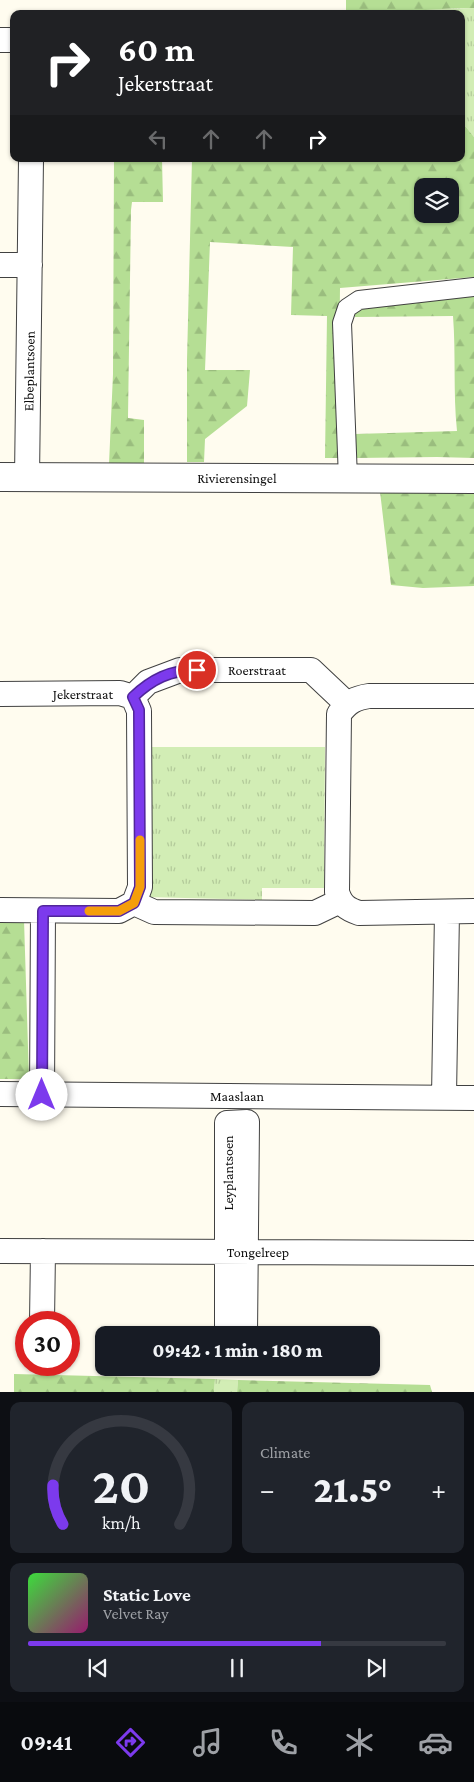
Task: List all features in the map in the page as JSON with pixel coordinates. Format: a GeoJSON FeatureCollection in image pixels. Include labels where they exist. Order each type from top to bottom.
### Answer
{"type":"FeatureCollection","features":[{"type":"Feature","properties":{"kind":"street","name":"Elbeplantsoen"},"geometry":{"type":"LineString","coordinates":[[27,478],[31,162]]}},
{"type":"Feature","properties":{"kind":"street"},"geometry":{"type":"LineString","coordinates":[[0,265],[30,265]]}},
{"type":"Feature","properties":{"kind":"street"},"geometry":{"type":"LineString","coordinates":[[348,479],[342,323],[347,308],[359,300],[474,287]]}},
{"type":"Feature","properties":{"kind":"street","name":"Rivierensingel"},"geometry":{"type":"LineString","coordinates":[[0,477],[474,479]]}},
{"type":"Feature","properties":{"kind":"street","name":"Roerstraat"},"geometry":{"type":"LineString","coordinates":[[133,697],[148,682],[180,670],[311,670],[347,704]]}},
{"type":"Feature","properties":{"kind":"street","name":"Jekerstraat"},"geometry":{"type":"LineString","coordinates":[[0,694],[120,693],[133,697],[139,710],[140,720],[140,887],[134,903]]}},
{"type":"Feature","properties":{"kind":"street"},"geometry":{"type":"LineString","coordinates":[[474,696],[357,697],[347,704],[340,714],[337,892],[340,902],[347,909],[359,913],[474,911]]}},
{"type":"Feature","properties":{"kind":"street"},"geometry":{"type":"LineString","coordinates":[[0,910],[119,911],[134,903],[154,912],[315,913],[340,902]]}},
{"type":"Feature","properties":{"kind":"street"},"geometry":{"type":"LineString","coordinates":[[42,1095],[43,911]]}},
{"type":"Feature","properties":{"kind":"street"},"geometry":{"type":"LineString","coordinates":[[444,1096],[447,912]]}},
{"type":"Feature","properties":{"kind":"street","name":"Maaslaan"},"geometry":{"type":"LineString","coordinates":[[0,1094],[444,1096],[474,1098]]}},
{"type":"Feature","properties":{"kind":"street","name":"Tongelreep"},"geometry":{"type":"LineString","coordinates":[[0,1251],[474,1253]]}},
{"type":"Feature","properties":{"kind":"street"},"geometry":{"type":"LineString","coordinates":[[42,1251],[42,1311]]}},
{"type":"Feature","properties":{"kind":"street"},"geometry":{"type":"LineString","coordinates":[[228,1326],[237,1252]]}},
{"type":"Feature","properties":{"kind":"street"},"geometry":{"type":"LineString","coordinates":[[237,1252],[244,1326]]}},
{"type":"Feature","properties":{"kind":"green space"},"geometry":{"type":"Polygon","coordinates":[[[346,0],[474,0],[474,8],[346,10],[346,0]]]}},
{"type":"Feature","properties":{"kind":"green space"},"geometry":{"type":"Polygon","coordinates":[[[474,8],[474,137],[465,127],[465,10],[406,10],[474,8]]]}},
{"type":"Feature","properties":{"kind":"green space"},"geometry":{"type":"Polygon","coordinates":[[[466,127],[474,137],[474,277],[340,288],[338,458],[325,458],[327,316],[291,315],[293,247],[210,242],[205,370],[250,370],[247,406],[205,439],[204,462],[187,462],[187,360],[192,162],[465,162],[466,127]]]}},
{"type":"Feature","properties":{"kind":"green space"},"geometry":{"type":"Polygon","coordinates":[[[114,162],[162,162],[163,202],[132,202],[131,210],[128,418],[144,420],[144,463],[109,464],[113,374],[114,162]]]}},
{"type":"Feature","properties":{"kind":"green space"},"geometry":{"type":"Polygon","coordinates":[[[474,294],[474,458],[356,458],[355,434],[457,431],[453,316],[355,317],[355,304],[474,294]]]}},
{"type":"Feature","properties":{"kind":"green space"},"geometry":{"type":"Polygon","coordinates":[[[474,482],[474,586],[423,588],[391,585],[379,483],[474,482]]]}},
{"type":"Feature","properties":{"kind":"green space"},"geometry":{"type":"Polygon","coordinates":[[[144,747],[325,747],[324,888],[262,888],[262,900],[145,897],[144,747]]]}},
{"type":"Feature","properties":{"kind":"green space"},"geometry":{"type":"Polygon","coordinates":[[[0,919],[24,920],[29,1079],[0,1079],[0,919]]]}},
{"type":"Feature","properties":{"kind":"green space"},"geometry":{"type":"Polygon","coordinates":[[[14,1374],[15,1376],[215,1379],[214,1392],[14,1392],[14,1374]]]}},
{"type":"Feature","properties":{"kind":"green space"},"geometry":{"type":"Polygon","coordinates":[[[215,1379],[238,1380],[237,1392],[214,1392],[215,1379]]]}},
{"type":"Feature","properties":{"kind":"green space"},"geometry":{"type":"Polygon","coordinates":[[[238,1380],[430,1385],[432,1392],[237,1392],[238,1380]]]}},
{"type":"Feature","properties":{"kind":"slow traffic"},"geometry":{"type":"LineString","coordinates":[[89,911],[119,911],[134,903],[140,887],[140,840]]}},
{"type":"Feature","properties":{"kind":"route"},"geometry":{"type":"LineString","coordinates":[[42,1095],[43,911],[119,911],[134,903],[140,887],[140,769],[139,710],[133,697],[148,682],[180,670],[197,670]]}}]}
